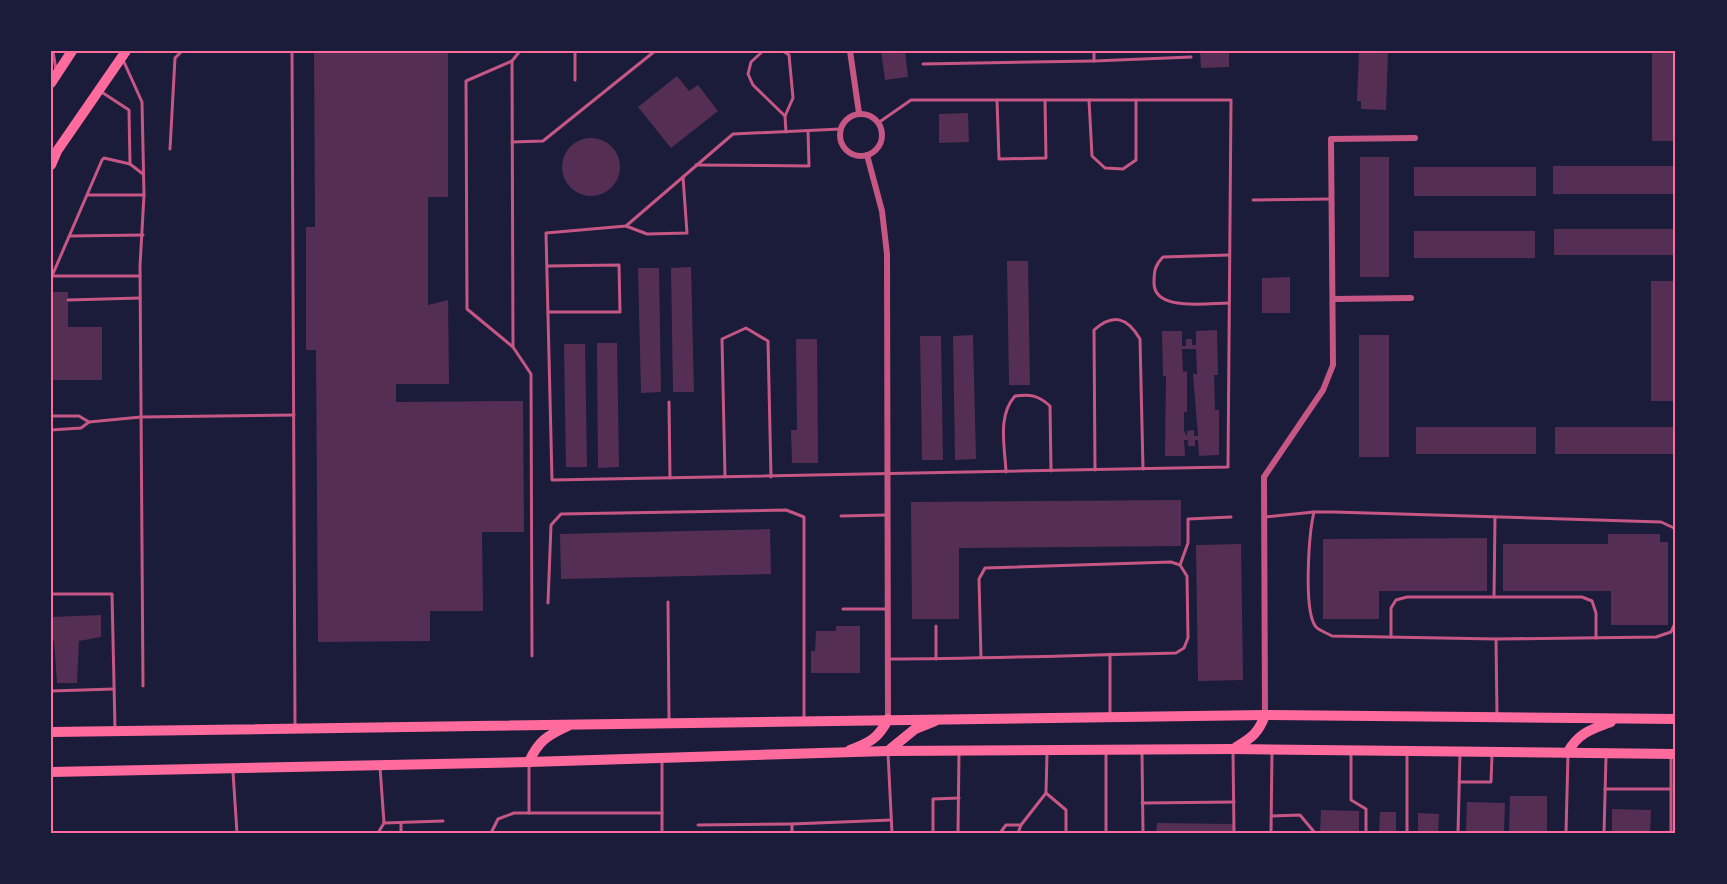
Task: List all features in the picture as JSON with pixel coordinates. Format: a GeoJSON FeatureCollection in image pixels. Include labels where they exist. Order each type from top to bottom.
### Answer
{"type":"FeatureCollection","features":[{"type":"Feature","properties":{"kind":"main road"},"geometry":{"type":"LineString","coordinates":[[54,79],[72,51]]}},
{"type":"Feature","properties":{"kind":"main road"},"geometry":{"type":"LineString","coordinates":[[51,165],[123,53]]}},
{"type":"Feature","properties":{"kind":"main road"},"geometry":{"type":"LineString","coordinates":[[1233,749],[1253,738],[1265,715]]}},
{"type":"Feature","properties":{"kind":"main road"},"geometry":{"type":"LineString","coordinates":[[51,732],[1265,715],[1676,719]]}},
{"type":"Feature","properties":{"kind":"main road"},"geometry":{"type":"LineString","coordinates":[[888,751],[915,729],[944,718]]}},
{"type":"Feature","properties":{"kind":"main road"},"geometry":{"type":"LineString","coordinates":[[842,754],[868,743],[881,733],[888,719]]}},
{"type":"Feature","properties":{"kind":"main road"},"geometry":{"type":"LineString","coordinates":[[1568,752],[1574,741],[1588,730],[1620,719]]}},
{"type":"Feature","properties":{"kind":"main road"},"geometry":{"type":"LineString","coordinates":[[529,762],[536,745],[546,735],[574,723]]}},
{"type":"Feature","properties":{"kind":"main road"},"geometry":{"type":"LineString","coordinates":[[51,772],[529,762],[888,751],[1272,749],[1674,754]]}},
{"type":"Feature","properties":{"kind":"street"},"geometry":{"type":"LineString","coordinates":[[850,51],[859,114]]}},
{"type":"Feature","properties":{"kind":"street"},"geometry":{"type":"LineString","coordinates":[[859,114],[873,118],[878,123],[881,140],[878,147],[867,155],[859,156],[846,150],[841,144],[840,129],[846,119],[859,114]]}},
{"type":"Feature","properties":{"kind":"street"},"geometry":{"type":"LineString","coordinates":[[1265,715],[1264,477],[1323,390],[1333,365],[1331,139],[1415,138]]}},
{"type":"Feature","properties":{"kind":"street"},"geometry":{"type":"LineString","coordinates":[[867,155],[882,211],[887,254],[886,658],[888,719]]}},
{"type":"Feature","properties":{"kind":"street"},"geometry":{"type":"LineString","coordinates":[[1334,299],[1411,298]]}},
{"type":"Feature","properties":{"kind":"lane"},"geometry":{"type":"LineString","coordinates":[[53,51],[54,79]]}},
{"type":"Feature","properties":{"kind":"lane"},"geometry":{"type":"LineString","coordinates":[[170,149],[175,58],[182,51]]}},
{"type":"Feature","properties":{"kind":"lane"},"geometry":{"type":"LineString","coordinates":[[292,51],[296,728]]}},
{"type":"Feature","properties":{"kind":"lane"},"geometry":{"type":"LineString","coordinates":[[520,51],[512,61],[466,81],[467,309],[513,347],[531,374],[532,656]]}},
{"type":"Feature","properties":{"kind":"lane"},"geometry":{"type":"LineString","coordinates":[[575,80],[575,51],[587,51]]}},
{"type":"Feature","properties":{"kind":"lane"},"geometry":{"type":"LineString","coordinates":[[512,142],[543,141],[655,51]]}},
{"type":"Feature","properties":{"kind":"lane"},"geometry":{"type":"LineString","coordinates":[[763,51],[751,62],[748,74],[753,85],[785,116]]}},
{"type":"Feature","properties":{"kind":"lane"},"geometry":{"type":"LineString","coordinates":[[783,51],[789,55],[793,98],[785,116],[786,132]]}},
{"type":"Feature","properties":{"kind":"lane"},"geometry":{"type":"LineString","coordinates":[[1094,51],[1094,61]]}},
{"type":"Feature","properties":{"kind":"lane"},"geometry":{"type":"LineString","coordinates":[[123,53],[141,99],[144,195],[140,276],[143,686]]}},
{"type":"Feature","properties":{"kind":"lane"},"geometry":{"type":"LineString","coordinates":[[923,64],[1191,57]]}},
{"type":"Feature","properties":{"kind":"lane"},"geometry":{"type":"LineString","coordinates":[[512,61],[513,347]]}},
{"type":"Feature","properties":{"kind":"lane"},"geometry":{"type":"LineString","coordinates":[[99,90],[129,110],[130,164]]}},
{"type":"Feature","properties":{"kind":"lane"},"geometry":{"type":"LineString","coordinates":[[683,177],[687,233],[647,234],[626,226],[546,233],[552,480],[1228,467],[1231,100],[911,100],[878,123]]}},
{"type":"Feature","properties":{"kind":"lane"},"geometry":{"type":"LineString","coordinates":[[997,100],[999,159],[1046,158],[1045,100]]}},
{"type":"Feature","properties":{"kind":"lane"},"geometry":{"type":"LineString","coordinates":[[1089,100],[1092,156],[1105,168],[1123,169],[1136,160],[1136,100]]}},
{"type":"Feature","properties":{"kind":"lane"},"geometry":{"type":"LineString","coordinates":[[626,226],[733,134],[840,129]]}},
{"type":"Feature","properties":{"kind":"lane"},"geometry":{"type":"LineString","coordinates":[[696,165],[809,166],[808,130]]}},
{"type":"Feature","properties":{"kind":"lane"},"geometry":{"type":"LineString","coordinates":[[140,276],[52,277],[103,159],[130,164],[143,174]]}},
{"type":"Feature","properties":{"kind":"lane"},"geometry":{"type":"LineString","coordinates":[[88,195],[144,195]]}},
{"type":"Feature","properties":{"kind":"lane"},"geometry":{"type":"LineString","coordinates":[[1253,200],[1332,199]]}},
{"type":"Feature","properties":{"kind":"lane"},"geometry":{"type":"LineString","coordinates":[[70,236],[143,235]]}},
{"type":"Feature","properties":{"kind":"lane"},"geometry":{"type":"LineString","coordinates":[[1229,255],[1163,256],[1156,263],[1154,274],[1154,289],[1160,298],[1172,303],[1229,303]]}},
{"type":"Feature","properties":{"kind":"lane"},"geometry":{"type":"LineString","coordinates":[[547,266],[619,265],[620,312],[548,312]]}},
{"type":"Feature","properties":{"kind":"lane"},"geometry":{"type":"LineString","coordinates":[[68,300],[140,298]]}},
{"type":"Feature","properties":{"kind":"lane"},"geometry":{"type":"LineString","coordinates":[[1095,470],[1094,330],[1104,321],[1120,319],[1133,327],[1140,339],[1143,469]]}},
{"type":"Feature","properties":{"kind":"lane"},"geometry":{"type":"LineString","coordinates":[[725,477],[722,339],[746,328],[768,340],[771,477]]}},
{"type":"Feature","properties":{"kind":"lane"},"geometry":{"type":"LineString","coordinates":[[1006,472],[1004,420],[1006,405],[1015,396],[1028,394],[1040,397],[1050,406],[1052,471]]}},
{"type":"Feature","properties":{"kind":"lane"},"geometry":{"type":"LineString","coordinates":[[669,402],[670,478]]}},
{"type":"Feature","properties":{"kind":"lane"},"geometry":{"type":"LineString","coordinates":[[51,430],[81,428],[89,422],[141,417],[294,415]]}},
{"type":"Feature","properties":{"kind":"lane"},"geometry":{"type":"LineString","coordinates":[[51,416],[80,416],[89,422]]}},
{"type":"Feature","properties":{"kind":"lane"},"geometry":{"type":"LineString","coordinates":[[548,603],[551,525],[561,514],[786,510],[804,517],[804,720]]}},
{"type":"Feature","properties":{"kind":"lane"},"geometry":{"type":"LineString","coordinates":[[1314,512],[1309,533],[1310,616],[1317,629],[1332,636],[1496,639],[1656,637],[1671,632],[1676,621]]}},
{"type":"Feature","properties":{"kind":"lane"},"geometry":{"type":"LineString","coordinates":[[1264,517],[1314,512],[1661,522],[1674,528],[1676,534]]}},
{"type":"Feature","properties":{"kind":"lane"},"geometry":{"type":"LineString","coordinates":[[842,516],[887,515]]}},
{"type":"Feature","properties":{"kind":"lane"},"geometry":{"type":"LineString","coordinates":[[1180,565],[1188,543],[1188,519],[1231,517]]}},
{"type":"Feature","properties":{"kind":"lane"},"geometry":{"type":"LineString","coordinates":[[1494,597],[1495,517]]}},
{"type":"Feature","properties":{"kind":"lane"},"geometry":{"type":"LineString","coordinates":[[886,658],[936,659],[981,658],[1110,654],[1176,653],[1184,648],[1188,638],[1186,576],[1180,565],[1171,562],[985,568],[979,579],[981,658]]}},
{"type":"Feature","properties":{"kind":"lane"},"geometry":{"type":"LineString","coordinates":[[51,594],[112,594],[115,731]]}},
{"type":"Feature","properties":{"kind":"lane"},"geometry":{"type":"LineString","coordinates":[[1391,637],[1391,608],[1396,600],[1407,597],[1582,597],[1592,601],[1596,613],[1596,638]]}},
{"type":"Feature","properties":{"kind":"lane"},"geometry":{"type":"LineString","coordinates":[[668,602],[669,722]]}},
{"type":"Feature","properties":{"kind":"lane"},"geometry":{"type":"LineString","coordinates":[[843,609],[887,609]]}},
{"type":"Feature","properties":{"kind":"lane"},"geometry":{"type":"LineString","coordinates":[[936,626],[936,659]]}},
{"type":"Feature","properties":{"kind":"lane"},"geometry":{"type":"LineString","coordinates":[[1496,639],[1497,718]]}},
{"type":"Feature","properties":{"kind":"lane"},"geometry":{"type":"LineString","coordinates":[[1110,654],[1110,717]]}},
{"type":"Feature","properties":{"kind":"lane"},"geometry":{"type":"LineString","coordinates":[[51,691],[114,689]]}},
{"type":"Feature","properties":{"kind":"lane"},"geometry":{"type":"LineString","coordinates":[[1106,749],[1106,833]]}},
{"type":"Feature","properties":{"kind":"lane"},"geometry":{"type":"LineString","coordinates":[[1142,749],[1143,833]]}},
{"type":"Feature","properties":{"kind":"lane"},"geometry":{"type":"LineString","coordinates":[[1233,749],[1234,833]]}},
{"type":"Feature","properties":{"kind":"lane"},"geometry":{"type":"LineString","coordinates":[[1271,833],[1272,749]]}},
{"type":"Feature","properties":{"kind":"lane"},"geometry":{"type":"LineString","coordinates":[[1018,833],[1021,825],[1046,793],[1047,750]]}},
{"type":"Feature","properties":{"kind":"lane"},"geometry":{"type":"LineString","coordinates":[[1351,750],[1351,800],[1366,809],[1366,833]]}},
{"type":"Feature","properties":{"kind":"lane"},"geometry":{"type":"LineString","coordinates":[[888,751],[892,833]]}},
{"type":"Feature","properties":{"kind":"lane"},"geometry":{"type":"LineString","coordinates":[[958,833],[959,751]]}},
{"type":"Feature","properties":{"kind":"lane"},"geometry":{"type":"LineString","coordinates":[[1407,751],[1407,833]]}},
{"type":"Feature","properties":{"kind":"lane"},"geometry":{"type":"LineString","coordinates":[[1458,833],[1460,751]]}},
{"type":"Feature","properties":{"kind":"lane"},"geometry":{"type":"LineString","coordinates":[[1459,782],[1491,782],[1492,752]]}},
{"type":"Feature","properties":{"kind":"lane"},"geometry":{"type":"LineString","coordinates":[[1566,833],[1568,752]]}},
{"type":"Feature","properties":{"kind":"lane"},"geometry":{"type":"LineString","coordinates":[[1604,833],[1606,753]]}},
{"type":"Feature","properties":{"kind":"lane"},"geometry":{"type":"LineString","coordinates":[[1671,833],[1674,754]]}},
{"type":"Feature","properties":{"kind":"lane"},"geometry":{"type":"LineString","coordinates":[[662,758],[662,833]]}},
{"type":"Feature","properties":{"kind":"lane"},"geometry":{"type":"LineString","coordinates":[[529,762],[530,813]]}},
{"type":"Feature","properties":{"kind":"lane"},"geometry":{"type":"LineString","coordinates":[[378,833],[384,823],[380,765]]}},
{"type":"Feature","properties":{"kind":"lane"},"geometry":{"type":"LineString","coordinates":[[233,768],[237,833]]}},
{"type":"Feature","properties":{"kind":"lane"},"geometry":{"type":"LineString","coordinates":[[1605,789],[1671,789]]}},
{"type":"Feature","properties":{"kind":"lane"},"geometry":{"type":"LineString","coordinates":[[1046,793],[1066,810],[1066,833]]}},
{"type":"Feature","properties":{"kind":"lane"},"geometry":{"type":"LineString","coordinates":[[933,833],[933,799],[958,798]]}},
{"type":"Feature","properties":{"kind":"lane"},"geometry":{"type":"LineString","coordinates":[[1142,803],[1234,802]]}},
{"type":"Feature","properties":{"kind":"lane"},"geometry":{"type":"LineString","coordinates":[[491,833],[498,819],[514,813],[662,813]]}},
{"type":"Feature","properties":{"kind":"lane"},"geometry":{"type":"LineString","coordinates":[[1272,816],[1300,815],[1315,833]]}},
{"type":"Feature","properties":{"kind":"lane"},"geometry":{"type":"LineString","coordinates":[[698,825],[891,820]]}},
{"type":"Feature","properties":{"kind":"lane"},"geometry":{"type":"LineString","coordinates":[[384,823],[444,821]]}},
{"type":"Feature","properties":{"kind":"lane"},"geometry":{"type":"LineString","coordinates":[[401,823],[401,833]]}},
{"type":"Feature","properties":{"kind":"lane"},"geometry":{"type":"LineString","coordinates":[[792,824],[792,833]]}},
{"type":"Feature","properties":{"kind":"lane"},"geometry":{"type":"LineString","coordinates":[[1000,833],[1006,825],[1021,825]]}},
{"type":"Feature","properties":{"kind":"building"},"geometry":{"type":"Polygon","coordinates":[[[314,51],[448,51],[448,197],[428,197],[428,305],[448,300],[449,384],[396,384],[396,402],[523,401],[524,532],[482,532],[483,611],[430,611],[430,641],[318,642],[316,350],[306,350],[306,227],[315,227],[314,51]]]}},
{"type":"Feature","properties":{"kind":"building"},"geometry":{"type":"Polygon","coordinates":[[[881,51],[905,51],[908,77],[885,80],[881,51]]]}},
{"type":"Feature","properties":{"kind":"building"},"geometry":{"type":"Polygon","coordinates":[[[1200,51],[1229,51],[1229,67],[1201,68],[1200,51]]]}},
{"type":"Feature","properties":{"kind":"building"},"geometry":{"type":"Polygon","coordinates":[[[1359,51],[1388,51],[1386,110],[1361,109],[1361,101],[1357,101],[1359,51]]]}},
{"type":"Feature","properties":{"kind":"building"},"geometry":{"type":"Polygon","coordinates":[[[1652,51],[1676,51],[1676,141],[1652,141],[1652,51]]]}},
{"type":"Feature","properties":{"kind":"building"},"geometry":{"type":"Polygon","coordinates":[[[677,76],[689,91],[698,85],[718,111],[671,148],[638,107],[677,76]]]}},
{"type":"Feature","properties":{"kind":"building"},"geometry":{"type":"Polygon","coordinates":[[[968,113],[969,142],[939,143],[939,114],[968,113]]]}},
{"type":"Feature","properties":{"kind":"building"},"geometry":{"type":"Polygon","coordinates":[[[585,138],[597,138],[612,146],[620,161],[620,173],[612,188],[597,196],[585,196],[570,188],[562,173],[562,161],[570,146],[585,138]]]}},
{"type":"Feature","properties":{"kind":"building"},"geometry":{"type":"Polygon","coordinates":[[[1360,157],[1389,157],[1389,277],[1360,277],[1360,157]]]}},
{"type":"Feature","properties":{"kind":"building"},"geometry":{"type":"Polygon","coordinates":[[[1553,166],[1675,166],[1675,194],[1553,194],[1553,166]]]}},
{"type":"Feature","properties":{"kind":"building"},"geometry":{"type":"Polygon","coordinates":[[[1414,167],[1536,167],[1536,196],[1414,196],[1414,167]]]}},
{"type":"Feature","properties":{"kind":"building"},"geometry":{"type":"Polygon","coordinates":[[[1554,229],[1674,229],[1674,255],[1554,255],[1554,229]]]}},
{"type":"Feature","properties":{"kind":"building"},"geometry":{"type":"Polygon","coordinates":[[[1414,231],[1535,231],[1535,258],[1414,258],[1414,231]]]}},
{"type":"Feature","properties":{"kind":"building"},"geometry":{"type":"Polygon","coordinates":[[[1007,261],[1028,261],[1030,385],[1009,385],[1007,261]]]}},
{"type":"Feature","properties":{"kind":"building"},"geometry":{"type":"Polygon","coordinates":[[[691,267],[694,392],[673,392],[671,268],[691,267]]]}},
{"type":"Feature","properties":{"kind":"building"},"geometry":{"type":"Polygon","coordinates":[[[638,268],[659,268],[661,392],[641,393],[638,268]]]}},
{"type":"Feature","properties":{"kind":"building"},"geometry":{"type":"Polygon","coordinates":[[[1290,277],[1290,313],[1262,313],[1262,278],[1290,277]]]}},
{"type":"Feature","properties":{"kind":"building"},"geometry":{"type":"Polygon","coordinates":[[[1651,281],[1676,281],[1676,401],[1651,401],[1651,281]]]}},
{"type":"Feature","properties":{"kind":"building"},"geometry":{"type":"Polygon","coordinates":[[[51,292],[68,292],[68,327],[102,327],[102,380],[51,380],[51,292]]]}},
{"type":"Feature","properties":{"kind":"building"},"geometry":{"type":"Polygon","coordinates":[[[1217,330],[1218,375],[1214,375],[1215,410],[1219,410],[1219,455],[1199,456],[1198,440],[1195,440],[1195,446],[1188,446],[1188,440],[1184,440],[1185,456],[1165,456],[1166,376],[1163,376],[1162,331],[1182,331],[1182,346],[1186,346],[1186,339],[1192,339],[1192,345],[1196,345],[1196,331],[1217,330]],[[1182,349],[1183,372],[1187,371],[1187,412],[1184,412],[1184,431],[1187,436],[1187,431],[1194,430],[1194,436],[1198,436],[1193,374],[1197,374],[1196,349],[1182,349]]]}},
{"type":"Feature","properties":{"kind":"building"},"geometry":{"type":"Polygon","coordinates":[[[973,335],[976,459],[955,460],[953,336],[973,335]]]}},
{"type":"Feature","properties":{"kind":"building"},"geometry":{"type":"Polygon","coordinates":[[[1359,335],[1389,335],[1389,457],[1359,457],[1359,335]]]}},
{"type":"Feature","properties":{"kind":"building"},"geometry":{"type":"Polygon","coordinates":[[[920,336],[941,336],[943,460],[922,460],[920,336]]]}},
{"type":"Feature","properties":{"kind":"building"},"geometry":{"type":"Polygon","coordinates":[[[796,339],[817,339],[818,463],[792,463],[791,430],[797,430],[796,339]]]}},
{"type":"Feature","properties":{"kind":"building"},"geometry":{"type":"Polygon","coordinates":[[[597,343],[617,343],[619,467],[598,468],[597,343]]]}},
{"type":"Feature","properties":{"kind":"building"},"geometry":{"type":"Polygon","coordinates":[[[564,344],[585,344],[587,467],[566,467],[564,344]]]}},
{"type":"Feature","properties":{"kind":"building"},"geometry":{"type":"Polygon","coordinates":[[[1416,427],[1536,427],[1536,454],[1416,454],[1416,427]]]}},
{"type":"Feature","properties":{"kind":"building"},"geometry":{"type":"Polygon","coordinates":[[[1555,427],[1675,427],[1675,454],[1555,454],[1555,427]]]}},
{"type":"Feature","properties":{"kind":"building"},"geometry":{"type":"Polygon","coordinates":[[[1181,500],[1181,546],[959,548],[959,619],[912,619],[911,502],[1181,500]]]}},
{"type":"Feature","properties":{"kind":"building"},"geometry":{"type":"Polygon","coordinates":[[[770,529],[771,574],[561,579],[560,534],[770,529]]]}},
{"type":"Feature","properties":{"kind":"building"},"geometry":{"type":"Polygon","coordinates":[[[1608,534],[1660,534],[1660,542],[1668,542],[1668,625],[1611,625],[1611,591],[1503,591],[1503,544],[1608,544],[1608,534]]]}},
{"type":"Feature","properties":{"kind":"building"},"geometry":{"type":"Polygon","coordinates":[[[1487,538],[1487,591],[1379,591],[1379,619],[1323,619],[1323,539],[1487,538]]]}},
{"type":"Feature","properties":{"kind":"building"},"geometry":{"type":"Polygon","coordinates":[[[1241,544],[1243,680],[1198,681],[1196,545],[1241,544]]]}},
{"type":"Feature","properties":{"kind":"building"},"geometry":{"type":"Polygon","coordinates":[[[101,615],[101,637],[79,641],[77,683],[57,683],[54,640],[51,640],[51,617],[101,615]]]}},
{"type":"Feature","properties":{"kind":"building"},"geometry":{"type":"Polygon","coordinates":[[[836,626],[860,626],[860,673],[811,673],[811,651],[815,651],[816,631],[836,631],[836,626]]]}},
{"type":"Feature","properties":{"kind":"building"},"geometry":{"type":"Polygon","coordinates":[[[1510,796],[1547,796],[1547,833],[1509,833],[1510,796]]]}},
{"type":"Feature","properties":{"kind":"building"},"geometry":{"type":"Polygon","coordinates":[[[1467,802],[1505,803],[1504,833],[1466,833],[1467,802]]]}},
{"type":"Feature","properties":{"kind":"building"},"geometry":{"type":"Polygon","coordinates":[[[1612,809],[1651,810],[1650,833],[1612,833],[1612,809]]]}},
{"type":"Feature","properties":{"kind":"building"},"geometry":{"type":"Polygon","coordinates":[[[1321,810],[1359,811],[1359,833],[1320,833],[1321,810]]]}},
{"type":"Feature","properties":{"kind":"building"},"geometry":{"type":"Polygon","coordinates":[[[1380,812],[1396,812],[1396,833],[1379,833],[1380,812]]]}},
{"type":"Feature","properties":{"kind":"building"},"geometry":{"type":"Polygon","coordinates":[[[1418,813],[1439,814],[1438,833],[1418,833],[1418,813]]]}},
{"type":"Feature","properties":{"kind":"building"},"geometry":{"type":"Polygon","coordinates":[[[1157,823],[1233,824],[1233,833],[1156,833],[1157,823]]]}}]}
